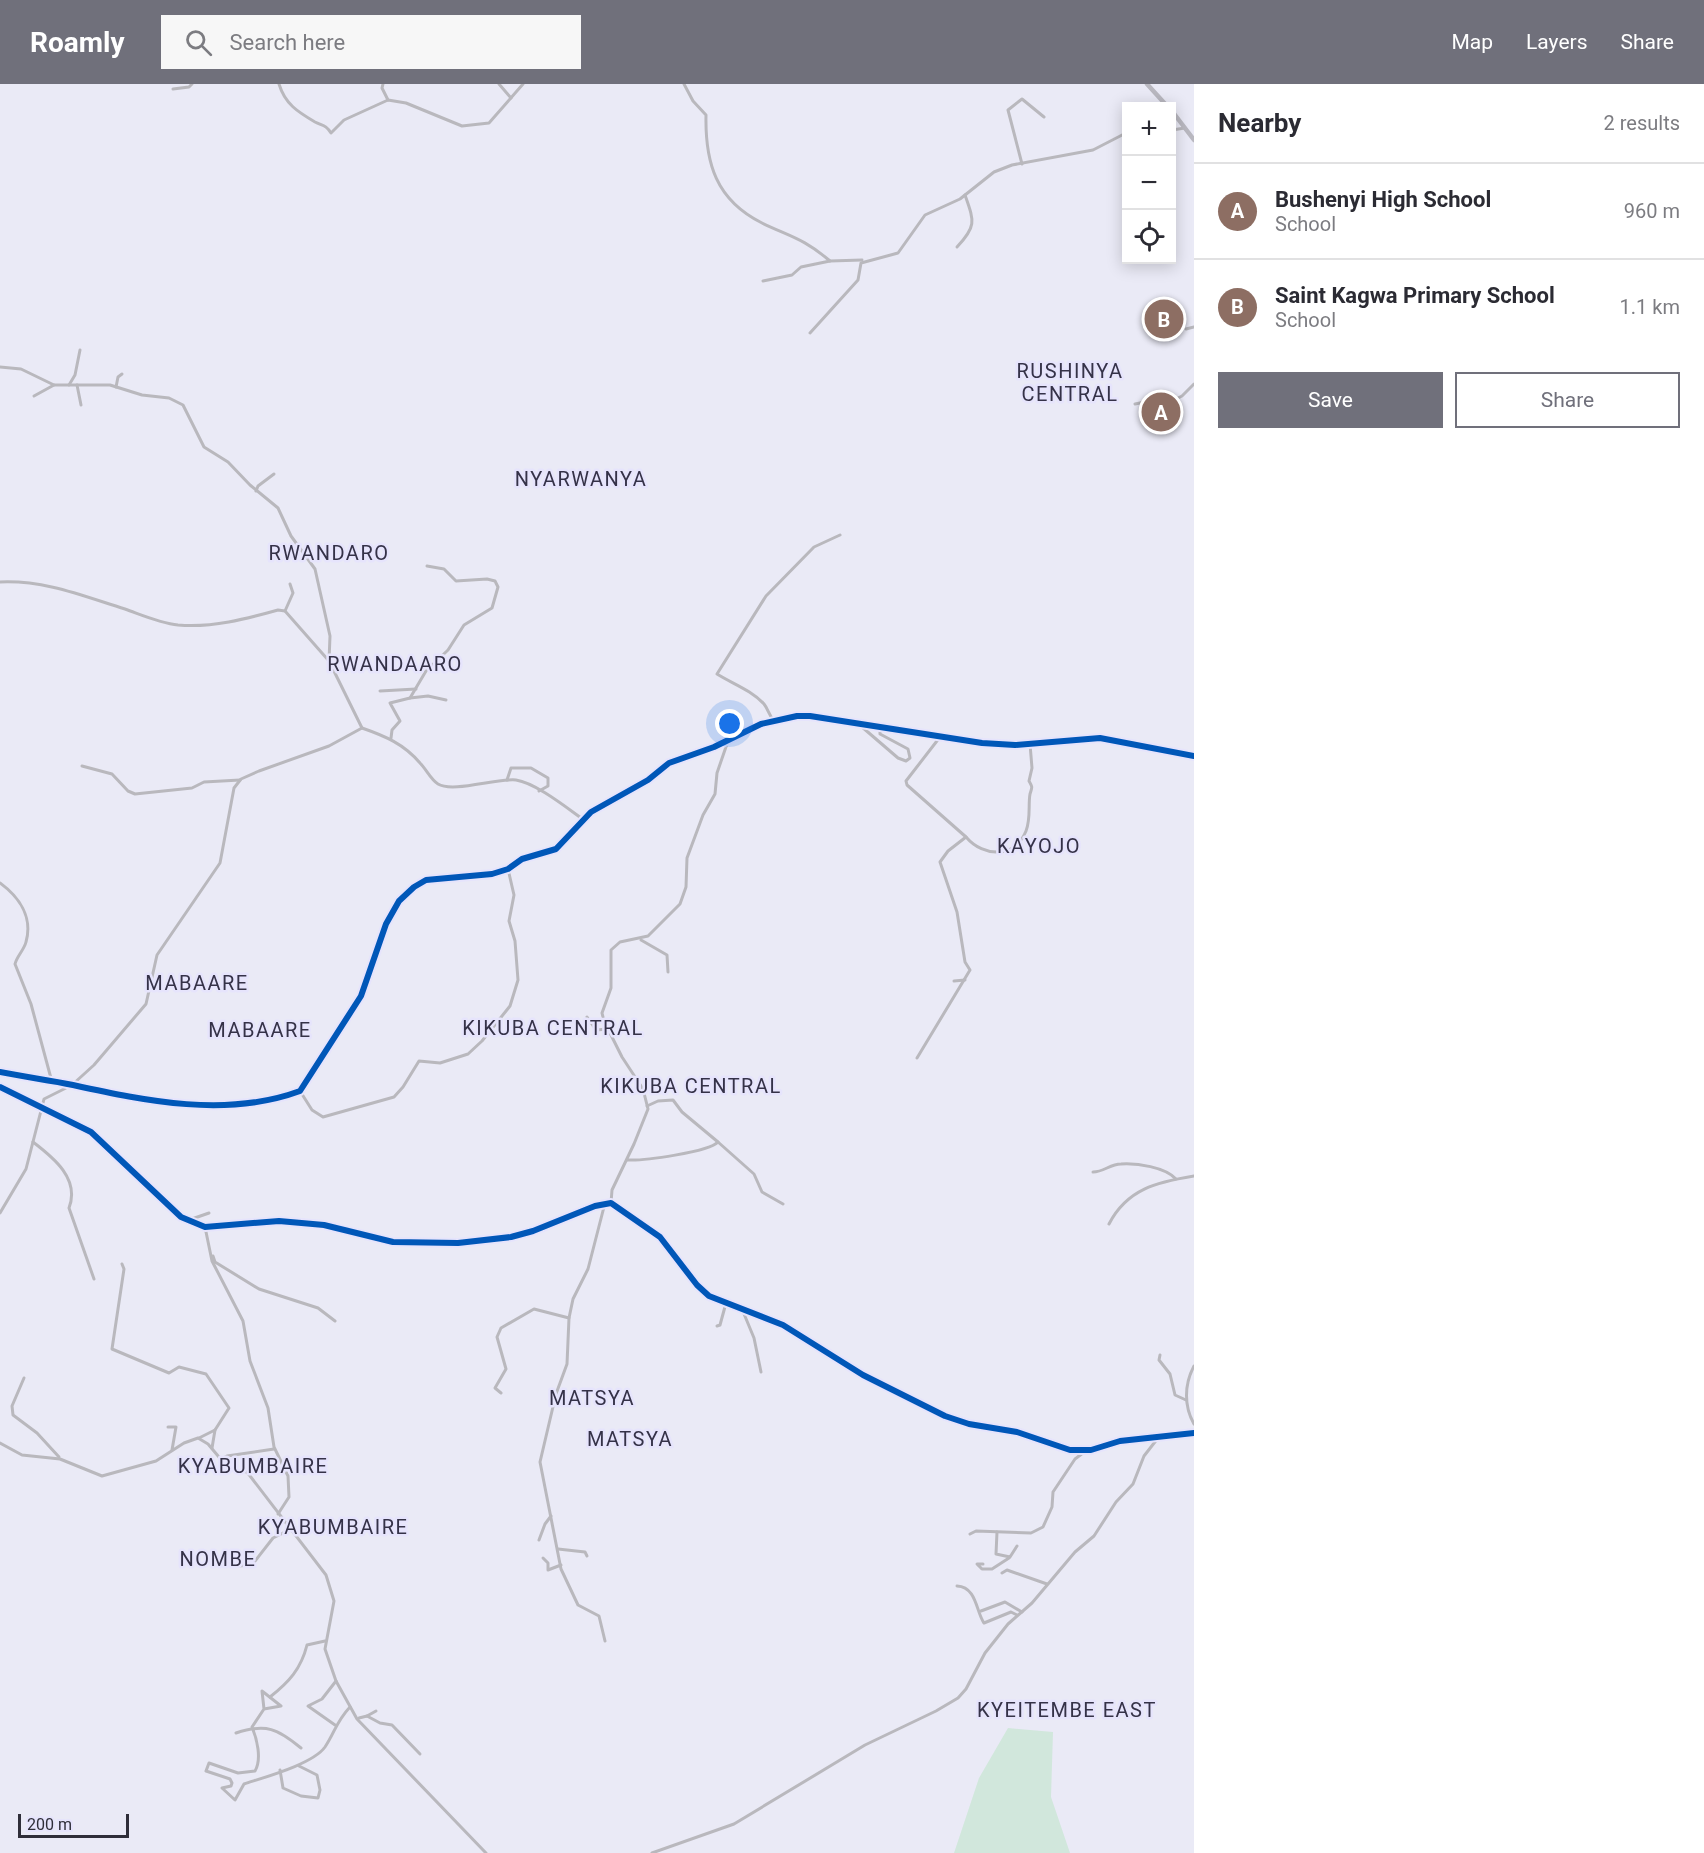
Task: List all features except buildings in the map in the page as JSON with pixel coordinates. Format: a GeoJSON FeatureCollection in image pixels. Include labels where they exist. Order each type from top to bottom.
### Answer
{"type":"FeatureCollection","features":[{"type":"Feature","properties":{"kind":"main road"},"geometry":{"type":"LineString","coordinates":[[1147,84],[1163,102]]}},
{"type":"Feature","properties":{"kind":"main road"},"geometry":{"type":"LineString","coordinates":[[1176,116],[1194,140]]}},
{"type":"Feature","properties":{"kind":"street"},"geometry":{"type":"LineString","coordinates":[[173,89],[189,87],[192,84]]}},
{"type":"Feature","properties":{"kind":"street"},"geometry":{"type":"LineString","coordinates":[[279,84],[285,100],[291,106],[324,125],[331,133],[344,120],[388,100],[406,103],[462,126],[489,123],[523,84]]}},
{"type":"Feature","properties":{"kind":"street"},"geometry":{"type":"LineString","coordinates":[[383,84],[382,88],[388,100]]}},
{"type":"Feature","properties":{"kind":"street"},"geometry":{"type":"LineString","coordinates":[[499,84],[511,98]]}},
{"type":"Feature","properties":{"kind":"street"},"geometry":{"type":"LineString","coordinates":[[684,84],[693,100],[706,115],[706,146],[721,188],[738,208],[762,223],[808,243],[830,261]]}},
{"type":"Feature","properties":{"kind":"street"},"geometry":{"type":"LineString","coordinates":[[1022,164],[1008,110],[1022,99],[1044,117]]}},
{"type":"Feature","properties":{"kind":"street"},"geometry":{"type":"LineString","coordinates":[[1176,129],[1185,128]]}},
{"type":"Feature","properties":{"kind":"street"},"geometry":{"type":"LineString","coordinates":[[763,280],[792,275],[801,267],[830,261],[866,260],[894,255],[905,245],[925,215],[965,195],[994,172],[1093,150],[1122,135]]}},
{"type":"Feature","properties":{"kind":"street"},"geometry":{"type":"LineString","coordinates":[[957,247],[973,228],[973,218],[965,195]]}},
{"type":"Feature","properties":{"kind":"street"},"geometry":{"type":"LineString","coordinates":[[810,333],[858,280],[860,265],[866,260]]}},
{"type":"Feature","properties":{"kind":"street"},"geometry":{"type":"LineString","coordinates":[[1186,329],[1194,327]]}},
{"type":"Feature","properties":{"kind":"street"},"geometry":{"type":"LineString","coordinates":[[69,385],[75,375],[77,353],[80,351]]}},
{"type":"Feature","properties":{"kind":"street"},"geometry":{"type":"LineString","coordinates":[[0,367],[21,369],[54,385],[116,387],[142,395],[169,398],[183,405],[206,450],[228,462],[278,508],[291,536],[315,569],[330,636],[329,661]]}},
{"type":"Feature","properties":{"kind":"street"},"geometry":{"type":"LineString","coordinates":[[116,387],[118,377],[122,374]]}},
{"type":"Feature","properties":{"kind":"street"},"geometry":{"type":"LineString","coordinates":[[1135,404],[1155,400],[1174,400],[1182,396],[1194,384]]}},
{"type":"Feature","properties":{"kind":"street"},"geometry":{"type":"LineString","coordinates":[[34,396],[54,385]]}},
{"type":"Feature","properties":{"kind":"street"},"geometry":{"type":"LineString","coordinates":[[77,385],[81,405]]}},
{"type":"Feature","properties":{"kind":"street"},"geometry":{"type":"LineString","coordinates":[[256,490],[274,474]]}},
{"type":"Feature","properties":{"kind":"street"},"geometry":{"type":"LineString","coordinates":[[774,721],[769,716],[766,707],[757,698],[717,674],[766,596],[814,548],[840,535]]}},
{"type":"Feature","properties":{"kind":"street"},"geometry":{"type":"LineString","coordinates":[[410,698],[426,671],[448,650],[466,623],[492,608],[498,587],[495,581],[487,579],[456,581],[444,569],[427,566]]}},
{"type":"Feature","properties":{"kind":"street"},"geometry":{"type":"LineString","coordinates":[[0,582],[18,581],[61,587],[99,602],[178,625],[226,623],[278,610],[285,611],[329,661],[362,728],[391,738],[412,754],[437,784],[447,787],[507,780],[518,781],[539,791],[584,820]]}},
{"type":"Feature","properties":{"kind":"street"},"geometry":{"type":"LineString","coordinates":[[285,611],[293,593],[290,584]]}},
{"type":"Feature","properties":{"kind":"street"},"geometry":{"type":"LineString","coordinates":[[380,691],[416,689]]}},
{"type":"Feature","properties":{"kind":"street"},"geometry":{"type":"LineString","coordinates":[[391,738],[392,730],[400,721],[390,703],[428,696],[446,699]]}},
{"type":"Feature","properties":{"kind":"street"},"geometry":{"type":"LineString","coordinates":[[0,1072],[72,1085],[110,1095],[200,1106],[272,1100],[300,1091],[361,996],[381,935],[404,895],[426,880],[485,876],[508,869],[522,859],[556,849],[591,812],[648,780],[669,763],[728,741],[761,724],[797,716],[810,716],[982,743],[1030,744],[1100,738],[1194,756]]}},
{"type":"Feature","properties":{"kind":"street"},"geometry":{"type":"LineString","coordinates":[[860,725],[898,758],[906,760],[910,758],[908,749],[880,734],[880,728]]}},
{"type":"Feature","properties":{"kind":"street"},"geometry":{"type":"LineString","coordinates":[[82,766],[112,774],[128,791],[135,794],[192,788],[204,782],[241,780],[259,771],[329,746],[362,728]]}},
{"type":"Feature","properties":{"kind":"street"},"geometry":{"type":"LineString","coordinates":[[940,737],[912,773],[907,785],[971,843],[991,854],[1001,853],[1021,841],[1029,822],[1033,787],[1029,781],[1032,768],[1030,744]]}},
{"type":"Feature","properties":{"kind":"street"},"geometry":{"type":"LineString","coordinates":[[611,1203],[612,1190],[647,1113],[647,1107],[643,1089],[608,1029],[603,1013],[610,988],[611,950],[620,942],[639,939],[651,934],[680,904],[686,887],[687,858],[703,815],[715,794],[717,773],[728,741]]}},
{"type":"Feature","properties":{"kind":"street"},"geometry":{"type":"LineString","coordinates":[[507,780],[511,768],[531,768],[548,778],[548,786],[539,791]]}},
{"type":"Feature","properties":{"kind":"street"},"geometry":{"type":"LineString","coordinates":[[0,1213],[22,1176],[46,1096],[72,1085],[101,1058],[146,1004],[158,955],[220,863],[228,831],[231,795],[241,780]]}},
{"type":"Feature","properties":{"kind":"street"},"geometry":{"type":"LineString","coordinates":[[917,1058],[970,970],[965,962],[957,912],[940,862],[948,851],[966,837]]}},
{"type":"Feature","properties":{"kind":"street"},"geometry":{"type":"LineString","coordinates":[[300,1091],[312,1110],[323,1117],[385,1101],[404,1087],[419,1061],[440,1063],[457,1058],[468,1054],[482,1041],[510,1006],[518,980],[515,941],[509,921],[514,895],[508,869]]}},
{"type":"Feature","properties":{"kind":"street"},"geometry":{"type":"LineString","coordinates":[[0,883],[16,896],[26,917],[27,941],[15,964],[31,1004],[52,1082]]}},
{"type":"Feature","properties":{"kind":"street"},"geometry":{"type":"LineString","coordinates":[[639,939],[667,955],[668,972]]}},
{"type":"Feature","properties":{"kind":"street"},"geometry":{"type":"LineString","coordinates":[[954,981],[966,979]]}},
{"type":"Feature","properties":{"kind":"street"},"geometry":{"type":"LineString","coordinates":[[587,1017],[596,1030],[608,1029]]}},
{"type":"Feature","properties":{"kind":"street"},"geometry":{"type":"LineString","coordinates":[[0,1088],[99,1137],[186,1221],[205,1227],[279,1221],[324,1225],[393,1242],[459,1243],[511,1237],[533,1231],[605,1202],[611,1203],[660,1236],[697,1285],[709,1296],[783,1325],[863,1375],[935,1412],[969,1424],[1017,1432],[1070,1450],[1087,1450],[1120,1441],[1194,1433]]}},
{"type":"Feature","properties":{"kind":"street"},"geometry":{"type":"LineString","coordinates":[[647,1107],[658,1101],[674,1100],[682,1112],[754,1173],[762,1192],[783,1204]]}},
{"type":"Feature","properties":{"kind":"street"},"geometry":{"type":"LineString","coordinates":[[33,1142],[59,1162],[68,1178],[73,1198],[69,1208],[94,1279]]}},
{"type":"Feature","properties":{"kind":"street"},"geometry":{"type":"LineString","coordinates":[[627,1160],[658,1158],[678,1152],[690,1154],[718,1142]]}},
{"type":"Feature","properties":{"kind":"street"},"geometry":{"type":"LineString","coordinates":[[1093,1172],[1101,1172],[1119,1164],[1149,1167],[1171,1174],[1176,1179]]}},
{"type":"Feature","properties":{"kind":"street"},"geometry":{"type":"LineString","coordinates":[[1109,1224],[1119,1205],[1146,1188],[1194,1176]]}},
{"type":"Feature","properties":{"kind":"street"},"geometry":{"type":"LineString","coordinates":[[605,1202],[590,1262],[573,1299],[569,1318],[567,1364],[556,1394],[540,1462],[540,1474],[561,1565],[578,1605],[599,1616],[605,1641]]}},
{"type":"Feature","properties":{"kind":"street"},"geometry":{"type":"LineString","coordinates":[[186,1221],[209,1213]]}},
{"type":"Feature","properties":{"kind":"street"},"geometry":{"type":"LineString","coordinates":[[205,1227],[212,1261],[243,1321],[250,1361],[268,1408],[274,1449],[286,1470],[289,1495],[277,1515]]}},
{"type":"Feature","properties":{"kind":"street"},"geometry":{"type":"LineString","coordinates":[[210,1249],[215,1262],[239,1278],[272,1295],[318,1308],[335,1321]]}},
{"type":"Feature","properties":{"kind":"street"},"geometry":{"type":"LineString","coordinates":[[0,1443],[22,1455],[60,1459],[102,1476],[156,1461],[184,1443],[215,1430],[229,1413],[229,1408],[206,1374],[179,1367],[170,1373],[113,1350],[124,1269],[122,1264]]}},
{"type":"Feature","properties":{"kind":"street"},"geometry":{"type":"LineString","coordinates":[[717,1326],[720,1325],[726,1303]]}},
{"type":"Feature","properties":{"kind":"street"},"geometry":{"type":"LineString","coordinates":[[742,1307],[754,1338],[761,1372]]}},
{"type":"Feature","properties":{"kind":"street"},"geometry":{"type":"LineString","coordinates":[[501,1393],[495,1388],[506,1369],[497,1337],[501,1329],[534,1309],[569,1318]]}},
{"type":"Feature","properties":{"kind":"street"},"geometry":{"type":"LineString","coordinates":[[1160,1355],[1160,1360],[1170,1374],[1174,1395],[1186,1400]]}},
{"type":"Feature","properties":{"kind":"street"},"geometry":{"type":"LineString","coordinates":[[1194,1366],[1186,1400],[1186,1407],[1194,1424]]}},
{"type":"Feature","properties":{"kind":"street"},"geometry":{"type":"LineString","coordinates":[[24,1378],[12,1406],[13,1415],[37,1434],[60,1459]]}},
{"type":"Feature","properties":{"kind":"street"},"geometry":{"type":"LineString","coordinates":[[168,1427],[176,1427],[172,1452]]}},
{"type":"Feature","properties":{"kind":"street"},"geometry":{"type":"LineString","coordinates":[[212,1448],[215,1430]]}},
{"type":"Feature","properties":{"kind":"street"},"geometry":{"type":"LineString","coordinates":[[652,1853],[708,1835],[742,1820],[865,1745],[948,1704],[966,1689],[985,1653],[1017,1615],[1075,1552],[1094,1536],[1116,1502],[1133,1484],[1144,1456],[1159,1436]]}},
{"type":"Feature","properties":{"kind":"street"},"geometry":{"type":"LineString","coordinates":[[198,1438],[212,1448],[229,1469],[247,1472],[305,1551],[323,1569],[331,1590],[333,1610],[325,1641],[336,1681],[357,1719],[486,1853]]}},
{"type":"Feature","properties":{"kind":"street"},"geometry":{"type":"LineString","coordinates":[[221,1459],[227,1456],[274,1449]]}},
{"type":"Feature","properties":{"kind":"street"},"geometry":{"type":"LineString","coordinates":[[970,1534],[976,1531],[1015,1530],[1031,1533],[1043,1527],[1052,1507],[1053,1492],[1075,1459],[1087,1450]]}},
{"type":"Feature","properties":{"kind":"street"},"geometry":{"type":"LineString","coordinates":[[539,1540],[544,1524],[551,1516]]}},
{"type":"Feature","properties":{"kind":"street"},"geometry":{"type":"LineString","coordinates":[[238,1566],[252,1565],[273,1538],[291,1529]]}},
{"type":"Feature","properties":{"kind":"street"},"geometry":{"type":"LineString","coordinates":[[997,1532],[996,1554],[1010,1557]]}},
{"type":"Feature","properties":{"kind":"street"},"geometry":{"type":"LineString","coordinates":[[983,1564],[977,1564],[982,1569],[992,1569],[1010,1557],[1017,1546]]}},
{"type":"Feature","properties":{"kind":"street"},"geometry":{"type":"LineString","coordinates":[[558,1549],[585,1551],[587,1556]]}},
{"type":"Feature","properties":{"kind":"street"},"geometry":{"type":"LineString","coordinates":[[543,1558],[548,1563],[548,1570],[561,1565]]}},
{"type":"Feature","properties":{"kind":"street"},"geometry":{"type":"LineString","coordinates":[[1002,1573],[1007,1570],[1047,1584]]}},
{"type":"Feature","properties":{"kind":"street"},"geometry":{"type":"LineString","coordinates":[[957,1586],[966,1588],[981,1611],[982,1622],[985,1624],[1011,1612],[1017,1615]]}},
{"type":"Feature","properties":{"kind":"street"},"geometry":{"type":"LineString","coordinates":[[981,1611],[1005,1602],[1022,1612]]}},
{"type":"Feature","properties":{"kind":"street"},"geometry":{"type":"LineString","coordinates":[[270,1697],[291,1680],[293,1673],[303,1663],[307,1645],[325,1641]]}},
{"type":"Feature","properties":{"kind":"street"},"geometry":{"type":"LineString","coordinates":[[335,1725],[308,1706],[322,1700],[336,1681]]}},
{"type":"Feature","properties":{"kind":"street"},"geometry":{"type":"LineString","coordinates":[[252,1727],[264,1709],[261,1692],[281,1707],[264,1709]]}},
{"type":"Feature","properties":{"kind":"street"},"geometry":{"type":"LineString","coordinates":[[252,1727],[257,1740],[258,1766],[255,1771],[238,1773],[209,1763],[206,1771],[230,1779],[231,1786],[222,1788],[235,1800],[244,1784],[280,1770],[299,1766],[320,1753],[335,1725],[350,1707]]}},
{"type":"Feature","properties":{"kind":"street"},"geometry":{"type":"LineString","coordinates":[[357,1719],[376,1711]]}},
{"type":"Feature","properties":{"kind":"street"},"geometry":{"type":"LineString","coordinates":[[367,1716],[380,1723],[392,1725],[420,1755]]}},
{"type":"Feature","properties":{"kind":"street"},"geometry":{"type":"LineString","coordinates":[[236,1733],[252,1727],[281,1731],[302,1748]]}},
{"type":"Feature","properties":{"kind":"street"},"geometry":{"type":"LineString","coordinates":[[280,1770],[283,1788],[301,1796],[318,1798],[320,1790],[317,1775],[299,1766]]}},
{"type":"Feature","properties":{"kind":"green space"},"geometry":{"type":"Polygon","coordinates":[[[1008,1728],[1053,1732],[1051,1797],[1070,1853],[954,1853],[979,1778],[1008,1728]]]}},
{"type":"Feature","properties":{"kind":"cycle path"},"geometry":{"type":"LineString","coordinates":[[0,1072],[186,1104],[244,1104],[300,1091],[361,996],[386,924],[399,901],[414,887],[426,880],[492,874],[508,869],[522,859],[556,849],[591,812],[648,780],[669,763],[714,747],[761,724],[797,716],[810,716],[982,743],[1015,745],[1100,738],[1194,756]]}},
{"type":"Feature","properties":{"kind":"cycle path"},"geometry":{"type":"LineString","coordinates":[[0,1087],[91,1132],[181,1217],[205,1227],[279,1221],[324,1225],[393,1242],[458,1243],[511,1237],[533,1231],[595,1206],[611,1203],[660,1237],[697,1285],[709,1296],[783,1325],[863,1375],[945,1416],[969,1424],[1017,1432],[1070,1450],[1091,1450],[1120,1441],[1194,1433]]}},
{"type":"Feature","properties":{"kind":"place","name":"Saint Kagwa Primary School"},"geometry":{"type":"Point","coordinates":[1164,319]}},
{"type":"Feature","properties":{"kind":"place","name":"Bushenyi High School"},"geometry":{"type":"Point","coordinates":[1161,412]}},
{"type":"Feature","properties":{"kind":"district","name":"RUSHINYA CENTRAL"},"geometry":{"type":"Point","coordinates":[1070,382]}},
{"type":"Feature","properties":{"kind":"district","name":"NYARWANYA"},"geometry":{"type":"Point","coordinates":[581,479]}},
{"type":"Feature","properties":{"kind":"district","name":"RWANDARO"},"geometry":{"type":"Point","coordinates":[329,553]}},
{"type":"Feature","properties":{"kind":"district","name":"RWANDAARO"},"geometry":{"type":"Point","coordinates":[395,664]}},
{"type":"Feature","properties":{"kind":"district","name":"KAYOJO"},"geometry":{"type":"Point","coordinates":[1039,846]}},
{"type":"Feature","properties":{"kind":"district","name":"MABAARE"},"geometry":{"type":"Point","coordinates":[197,983]}},
{"type":"Feature","properties":{"kind":"district","name":"KIKUBA CENTRAL"},"geometry":{"type":"Point","coordinates":[553,1028]}},
{"type":"Feature","properties":{"kind":"district","name":"MABAARE"},"geometry":{"type":"Point","coordinates":[260,1030]}},
{"type":"Feature","properties":{"kind":"district","name":"KIKUBA CENTRAL"},"geometry":{"type":"Point","coordinates":[691,1086]}},
{"type":"Feature","properties":{"kind":"district","name":"MATSYA"},"geometry":{"type":"Point","coordinates":[592,1398]}},
{"type":"Feature","properties":{"kind":"district","name":"MATSYA"},"geometry":{"type":"Point","coordinates":[630,1439]}},
{"type":"Feature","properties":{"kind":"district","name":"KYABUMBAIRE"},"geometry":{"type":"Point","coordinates":[253,1466]}},
{"type":"Feature","properties":{"kind":"district","name":"KYABUMBAIRE"},"geometry":{"type":"Point","coordinates":[333,1527]}},
{"type":"Feature","properties":{"kind":"district","name":"NOMBE"},"geometry":{"type":"Point","coordinates":[218,1559]}},
{"type":"Feature","properties":{"kind":"district","name":"KYEITEMBE EAST"},"geometry":{"type":"Point","coordinates":[1067,1710]}}]}
